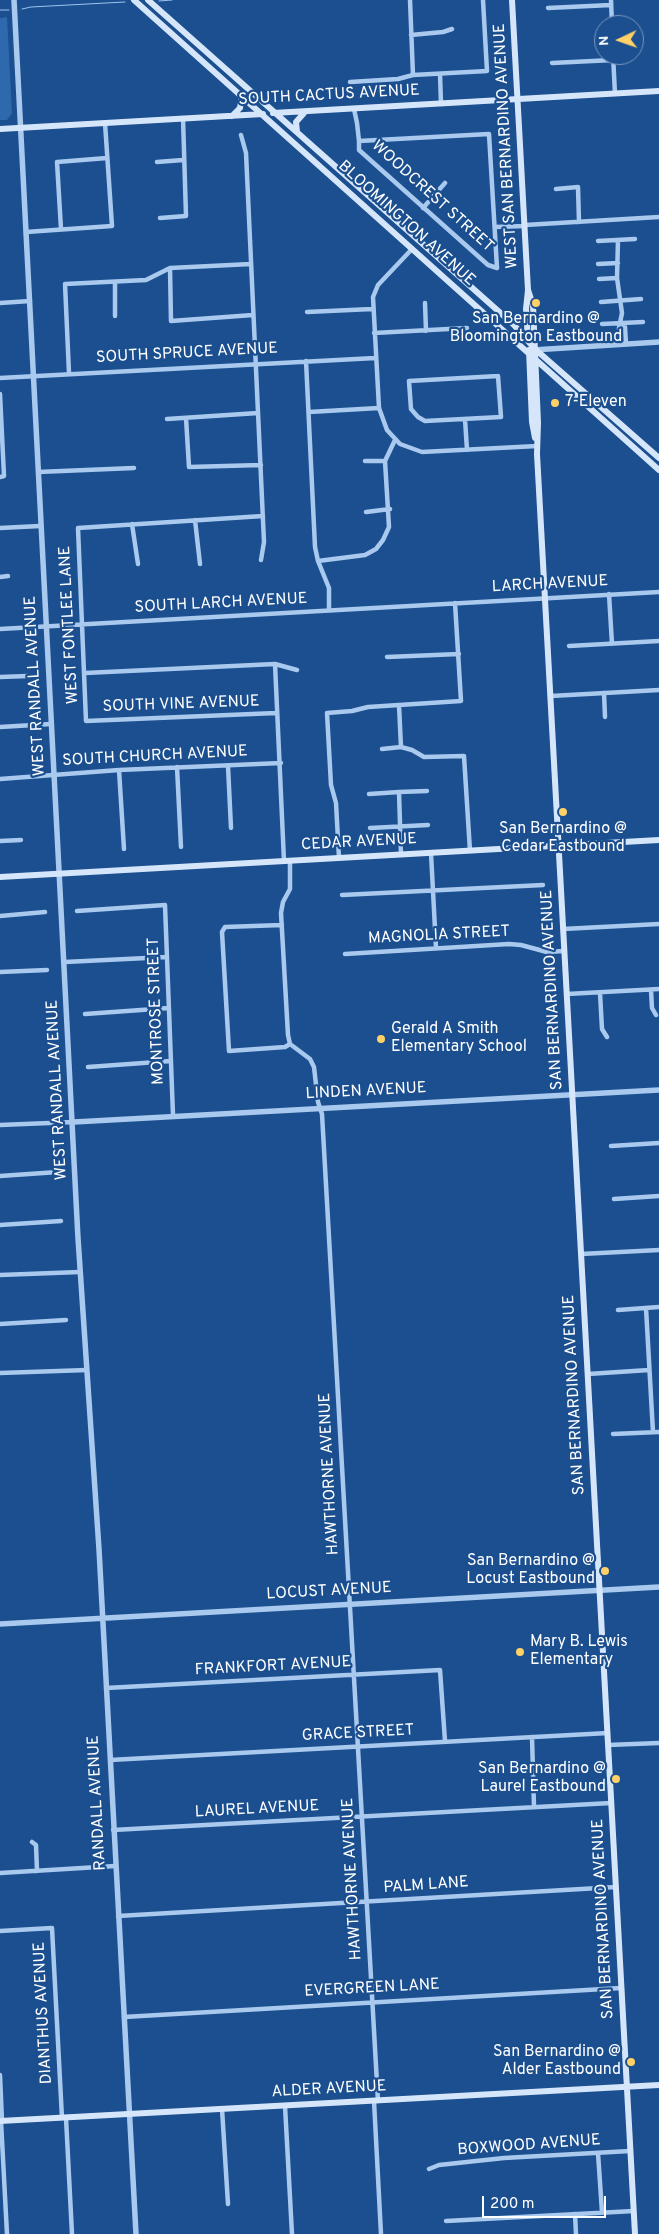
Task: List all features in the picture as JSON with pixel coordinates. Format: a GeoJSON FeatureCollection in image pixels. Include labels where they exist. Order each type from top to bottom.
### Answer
{"type":"FeatureCollection","features":[{"type":"Feature","properties":{"kind":"main road","name":"BLOOMINGTON AVENUE"},"geometry":{"type":"LineString","coordinates":[[134,0],[412,249],[659,458]]}},
{"type":"Feature","properties":{"kind":"main road","name":"BLOOMINGTON AVENUE"},"geometry":{"type":"LineString","coordinates":[[148,0],[514,325],[528,341]]}},
{"type":"Feature","properties":{"kind":"main road","name":"WEST SAN BERNARDINO AVENUE"},"geometry":{"type":"LineString","coordinates":[[512,0],[525,225],[528,341],[532,351]]}},
{"type":"Feature","properties":{"kind":"main road","name":"SOUTH CACTUS AVENUE"},"geometry":{"type":"LineString","coordinates":[[0,129],[659,91]]}},
{"type":"Feature","properties":{"kind":"main road"},"geometry":{"type":"LineString","coordinates":[[232,116],[240,108],[242,96]]}},
{"type":"Feature","properties":{"kind":"main road"},"geometry":{"type":"LineString","coordinates":[[298,134],[296,122],[305,112]]}},
{"type":"Feature","properties":{"kind":"main road","name":"WEST SAN BERNARDINO AVENUE"},"geometry":{"type":"LineString","coordinates":[[528,290],[533,306],[532,422],[537,446]]}},
{"type":"Feature","properties":{"kind":"main road"},"geometry":{"type":"LineString","coordinates":[[514,325],[521,325],[527,320]]}},
{"type":"Feature","properties":{"kind":"main road","name":"BLOOMINGTON AVENUE"},"geometry":{"type":"LineString","coordinates":[[532,351],[536,359],[659,470]]}},
{"type":"Feature","properties":{"kind":"main road","name":"WEST SAN BERNARDINO AVENUE"},"geometry":{"type":"LineString","coordinates":[[536,359],[537,446],[543,554]]}},
{"type":"Feature","properties":{"kind":"main road"},"geometry":{"type":"LineString","coordinates":[[537,380],[541,375],[552,373]]}},
{"type":"Feature","properties":{"kind":"main road"},"geometry":{"type":"LineString","coordinates":[[624,438],[628,436],[640,446],[650,451]]}},
{"type":"Feature","properties":{"kind":"main road","name":"SAN BERNARDINO AVENUE"},"geometry":{"type":"LineString","coordinates":[[543,554],[635,2234]]}},
{"type":"Feature","properties":{"kind":"main road","name":"CEDAR AVENUE"},"geometry":{"type":"LineString","coordinates":[[0,876],[470,852],[659,840]]}},
{"type":"Feature","properties":{"kind":"main road","name":"ALDER AVENUE"},"geometry":{"type":"LineString","coordinates":[[1,2121],[659,2085]]}},
{"type":"Feature","properties":{"kind":"street","name":"WEST RANDALL AVENUE"},"geometry":{"type":"LineString","coordinates":[[14,0],[40,526],[74,1122],[80,1272],[87,1370]]}},
{"type":"Feature","properties":{"kind":"street"},"geometry":{"type":"LineString","coordinates":[[410,0],[413,76]]}},
{"type":"Feature","properties":{"kind":"street"},"geometry":{"type":"LineString","coordinates":[[350,82],[487,71],[483,0]]}},
{"type":"Feature","properties":{"kind":"street"},"geometry":{"type":"LineString","coordinates":[[548,8],[611,2],[612,15]]}},
{"type":"Feature","properties":{"kind":"street"},"geometry":{"type":"LineString","coordinates":[[412,35],[443,32],[452,29]]}},
{"type":"Feature","properties":{"kind":"street"},"geometry":{"type":"LineString","coordinates":[[552,64],[594,60]]}},
{"type":"Feature","properties":{"kind":"street"},"geometry":{"type":"LineString","coordinates":[[613,65],[615,94]]}},
{"type":"Feature","properties":{"kind":"street"},"geometry":{"type":"LineString","coordinates":[[440,74],[442,104]]}},
{"type":"Feature","properties":{"kind":"street","name":"WOODCREST STREET"},"geometry":{"type":"LineString","coordinates":[[354,109],[360,150],[488,265],[497,268],[495,228]]}},
{"type":"Feature","properties":{"kind":"street"},"geometry":{"type":"LineString","coordinates":[[160,218],[186,216],[183,118]]}},
{"type":"Feature","properties":{"kind":"street"},"geometry":{"type":"LineString","coordinates":[[26,232],[112,226],[105,123]]}},
{"type":"Feature","properties":{"kind":"street"},"geometry":{"type":"LineString","coordinates":[[358,140],[489,134],[495,228],[659,217]]}},
{"type":"Feature","properties":{"kind":"street"},"geometry":{"type":"LineString","coordinates":[[241,135],[246,153],[261,465],[264,542],[262,560]]}},
{"type":"Feature","properties":{"kind":"street"},"geometry":{"type":"LineString","coordinates":[[61,229],[57,162],[107,158]]}},
{"type":"Feature","properties":{"kind":"street"},"geometry":{"type":"LineString","coordinates":[[157,162],[183,160]]}},
{"type":"Feature","properties":{"kind":"street"},"geometry":{"type":"LineString","coordinates":[[423,208],[445,183]]}},
{"type":"Feature","properties":{"kind":"street"},"geometry":{"type":"LineString","coordinates":[[556,189],[578,188],[579,222]]}},
{"type":"Feature","properties":{"kind":"street"},"geometry":{"type":"LineString","coordinates":[[598,241],[635,239]]}},
{"type":"Feature","properties":{"kind":"street"},"geometry":{"type":"LineString","coordinates":[[618,240],[617,278],[622,323],[619,328],[623,344]]}},
{"type":"Feature","properties":{"kind":"street"},"geometry":{"type":"LineString","coordinates":[[412,249],[378,285],[373,297],[372,309],[379,408],[384,425],[396,440],[405,446],[420,451],[537,446]]}},
{"type":"Feature","properties":{"kind":"street"},"geometry":{"type":"LineString","coordinates":[[598,264],[618,263]]}},
{"type":"Feature","properties":{"kind":"street"},"geometry":{"type":"LineString","coordinates":[[69,373],[65,284],[146,280],[170,268],[251,264]]}},
{"type":"Feature","properties":{"kind":"street"},"geometry":{"type":"LineString","coordinates":[[170,268],[171,321],[253,315]]}},
{"type":"Feature","properties":{"kind":"street"},"geometry":{"type":"LineString","coordinates":[[599,280],[617,278]]}},
{"type":"Feature","properties":{"kind":"street"},"geometry":{"type":"LineString","coordinates":[[115,282],[115,316]]}},
{"type":"Feature","properties":{"kind":"street"},"geometry":{"type":"LineString","coordinates":[[601,302],[642,299]]}},
{"type":"Feature","properties":{"kind":"street"},"geometry":{"type":"LineString","coordinates":[[0,302],[30,301]]}},
{"type":"Feature","properties":{"kind":"street"},"geometry":{"type":"LineString","coordinates":[[425,303],[426,331]]}},
{"type":"Feature","properties":{"kind":"street"},"geometry":{"type":"LineString","coordinates":[[307,312],[372,309]]}},
{"type":"Feature","properties":{"kind":"street"},"geometry":{"type":"LineString","coordinates":[[602,324],[643,322]]}},
{"type":"Feature","properties":{"kind":"street"},"geometry":{"type":"LineString","coordinates":[[374,333],[467,328]]}},
{"type":"Feature","properties":{"kind":"street"},"geometry":{"type":"LineString","coordinates":[[532,351],[659,342]]}},
{"type":"Feature","properties":{"kind":"street","name":"SOUTH SPRUCE AVENUE"},"geometry":{"type":"LineString","coordinates":[[0,378],[375,358]]}},
{"type":"Feature","properties":{"kind":"street"},"geometry":{"type":"LineString","coordinates":[[306,361],[315,547],[328,588],[329,610]]}},
{"type":"Feature","properties":{"kind":"street"},"geometry":{"type":"LineString","coordinates":[[498,376],[501,417],[465,419],[425,421],[421,419],[412,410],[409,381],[498,376]]}},
{"type":"Feature","properties":{"kind":"street"},"geometry":{"type":"LineString","coordinates":[[0,394],[2,477]]}},
{"type":"Feature","properties":{"kind":"street"},"geometry":{"type":"LineString","coordinates":[[309,412],[379,408]]}},
{"type":"Feature","properties":{"kind":"street"},"geometry":{"type":"LineString","coordinates":[[168,419],[258,413]]}},
{"type":"Feature","properties":{"kind":"street"},"geometry":{"type":"LineString","coordinates":[[186,418],[189,467],[261,465]]}},
{"type":"Feature","properties":{"kind":"street"},"geometry":{"type":"LineString","coordinates":[[465,419],[467,450]]}},
{"type":"Feature","properties":{"kind":"street"},"geometry":{"type":"LineString","coordinates":[[318,561],[365,555],[376,549],[389,527],[390,510],[385,461],[396,440]]}},
{"type":"Feature","properties":{"kind":"street"},"geometry":{"type":"LineString","coordinates":[[365,461],[385,461]]}},
{"type":"Feature","properties":{"kind":"street"},"geometry":{"type":"LineString","coordinates":[[38,472],[134,468]]}},
{"type":"Feature","properties":{"kind":"street"},"geometry":{"type":"LineString","coordinates":[[366,512],[390,510]]}},
{"type":"Feature","properties":{"kind":"street"},"geometry":{"type":"LineString","coordinates":[[138,564],[132,524],[263,516]]}},
{"type":"Feature","properties":{"kind":"street"},"geometry":{"type":"LineString","coordinates":[[196,520],[200,564]]}},
{"type":"Feature","properties":{"kind":"street","name":"WEST FONTLEE LANE"},"geometry":{"type":"LineString","coordinates":[[86,721],[78,528],[132,524]]}},
{"type":"Feature","properties":{"kind":"street"},"geometry":{"type":"LineString","coordinates":[[0,528],[40,526]]}},
{"type":"Feature","properties":{"kind":"street"},"geometry":{"type":"LineString","coordinates":[[0,577],[8,576]]}},
{"type":"Feature","properties":{"kind":"street","name":"LARCH AVENUE"},"geometry":{"type":"LineString","coordinates":[[443,604],[659,592]]}},
{"type":"Feature","properties":{"kind":"street"},"geometry":{"type":"LineString","coordinates":[[609,594],[612,644]]}},
{"type":"Feature","properties":{"kind":"street"},"geometry":{"type":"LineString","coordinates":[[339,858],[336,802],[331,785],[327,713],[399,705],[461,701],[455,603]]}},
{"type":"Feature","properties":{"kind":"street","name":"SOUTH LARCH AVENUE"},"geometry":{"type":"LineString","coordinates":[[0,629],[443,604]]}},
{"type":"Feature","properties":{"kind":"street"},"geometry":{"type":"LineString","coordinates":[[569,646],[659,641]]}},
{"type":"Feature","properties":{"kind":"street"},"geometry":{"type":"LineString","coordinates":[[387,657],[458,654]]}},
{"type":"Feature","properties":{"kind":"street"},"geometry":{"type":"LineString","coordinates":[[85,673],[275,664],[297,670]]}},
{"type":"Feature","properties":{"kind":"street"},"geometry":{"type":"LineString","coordinates":[[275,664],[276,713],[287,861],[292,880],[281,908],[290,1044],[285,1047],[230,1051],[222,932],[225,927],[282,925]]}},
{"type":"Feature","properties":{"kind":"street"},"geometry":{"type":"LineString","coordinates":[[0,678],[28,676]]}},
{"type":"Feature","properties":{"kind":"street"},"geometry":{"type":"LineString","coordinates":[[551,696],[659,690]]}},
{"type":"Feature","properties":{"kind":"street"},"geometry":{"type":"LineString","coordinates":[[604,693],[606,717]]}},
{"type":"Feature","properties":{"kind":"street"},"geometry":{"type":"LineString","coordinates":[[399,705],[401,747]]}},
{"type":"Feature","properties":{"kind":"street","name":"SOUTH VINE AVENUE"},"geometry":{"type":"LineString","coordinates":[[86,721],[276,713]]}},
{"type":"Feature","properties":{"kind":"street"},"geometry":{"type":"LineString","coordinates":[[0,727],[51,724]]}},
{"type":"Feature","properties":{"kind":"street"},"geometry":{"type":"LineString","coordinates":[[382,749],[401,747],[412,750],[424,757],[464,756],[470,852]]}},
{"type":"Feature","properties":{"kind":"street","name":"SOUTH CHURCH AVENUE"},"geometry":{"type":"LineString","coordinates":[[0,779],[119,770],[281,763]]}},
{"type":"Feature","properties":{"kind":"street"},"geometry":{"type":"LineString","coordinates":[[228,766],[231,828]]}},
{"type":"Feature","properties":{"kind":"street"},"geometry":{"type":"LineString","coordinates":[[177,767],[181,846]]}},
{"type":"Feature","properties":{"kind":"street"},"geometry":{"type":"LineString","coordinates":[[119,770],[124,849]]}},
{"type":"Feature","properties":{"kind":"street"},"geometry":{"type":"LineString","coordinates":[[369,794],[427,791]]}},
{"type":"Feature","properties":{"kind":"street"},"geometry":{"type":"LineString","coordinates":[[399,792],[401,855]]}},
{"type":"Feature","properties":{"kind":"street"},"geometry":{"type":"LineString","coordinates":[[370,828],[428,825]]}},
{"type":"Feature","properties":{"kind":"street"},"geometry":{"type":"LineString","coordinates":[[0,841],[21,840]]}},
{"type":"Feature","properties":{"kind":"street"},"geometry":{"type":"LineString","coordinates":[[432,853],[436,948]]}},
{"type":"Feature","properties":{"kind":"street"},"geometry":{"type":"LineString","coordinates":[[342,896],[544,885]]}},
{"type":"Feature","properties":{"kind":"street","name":"MONTROSE STREET"},"geometry":{"type":"LineString","coordinates":[[78,911],[165,905],[173,1115]]}},
{"type":"Feature","properties":{"kind":"street"},"geometry":{"type":"LineString","coordinates":[[0,916],[45,912]]}},
{"type":"Feature","properties":{"kind":"street"},"geometry":{"type":"LineString","coordinates":[[563,929],[659,924]]}},
{"type":"Feature","properties":{"kind":"street","name":"MAGNOLIA STREET"},"geometry":{"type":"LineString","coordinates":[[345,954],[509,944],[548,952],[564,951]]}},
{"type":"Feature","properties":{"kind":"street"},"geometry":{"type":"LineString","coordinates":[[65,962],[167,957]]}},
{"type":"Feature","properties":{"kind":"street"},"geometry":{"type":"LineString","coordinates":[[0,972],[47,970]]}},
{"type":"Feature","properties":{"kind":"street"},"geometry":{"type":"LineString","coordinates":[[567,994],[659,989]]}},
{"type":"Feature","properties":{"kind":"street"},"geometry":{"type":"LineString","coordinates":[[651,990],[652,1008],[656,1015]]}},
{"type":"Feature","properties":{"kind":"street"},"geometry":{"type":"LineString","coordinates":[[600,993],[602,1029],[607,1037]]}},
{"type":"Feature","properties":{"kind":"street"},"geometry":{"type":"LineString","coordinates":[[84,1014],[168,1008]]}},
{"type":"Feature","properties":{"kind":"street","name":"HAWTHORNE AVENUE"},"geometry":{"type":"LineString","coordinates":[[290,1044],[310,1059],[314,1067],[322,1114],[367,1902],[381,2234]]}},
{"type":"Feature","properties":{"kind":"street"},"geometry":{"type":"LineString","coordinates":[[88,1067],[171,1061]]}},
{"type":"Feature","properties":{"kind":"street","name":"LINDEN AVENUE"},"geometry":{"type":"LineString","coordinates":[[74,1122],[173,1115],[659,1090]]}},
{"type":"Feature","properties":{"kind":"street"},"geometry":{"type":"LineString","coordinates":[[0,1125],[74,1122]]}},
{"type":"Feature","properties":{"kind":"street"},"geometry":{"type":"LineString","coordinates":[[611,1146],[659,1143]]}},
{"type":"Feature","properties":{"kind":"street"},"geometry":{"type":"LineString","coordinates":[[0,1176],[58,1172]]}},
{"type":"Feature","properties":{"kind":"street"},"geometry":{"type":"LineString","coordinates":[[614,1199],[659,1196]]}},
{"type":"Feature","properties":{"kind":"street"},"geometry":{"type":"LineString","coordinates":[[0,1225],[61,1220]]}},
{"type":"Feature","properties":{"kind":"street"},"geometry":{"type":"LineString","coordinates":[[581,1254],[659,1250]]}},
{"type":"Feature","properties":{"kind":"street"},"geometry":{"type":"LineString","coordinates":[[0,1275],[80,1272]]}},
{"type":"Feature","properties":{"kind":"street"},"geometry":{"type":"LineString","coordinates":[[618,1310],[659,1307]]}},
{"type":"Feature","properties":{"kind":"street"},"geometry":{"type":"LineString","coordinates":[[646,1308],[653,1432]]}},
{"type":"Feature","properties":{"kind":"street"},"geometry":{"type":"LineString","coordinates":[[0,1324],[66,1320]]}},
{"type":"Feature","properties":{"kind":"street"},"geometry":{"type":"LineString","coordinates":[[0,1373],[87,1370]]}},
{"type":"Feature","properties":{"kind":"street","name":"RANDALL AVENUE"},"geometry":{"type":"LineString","coordinates":[[87,1370],[136,2234]]}},
{"type":"Feature","properties":{"kind":"street"},"geometry":{"type":"LineString","coordinates":[[588,1374],[649,1370]]}},
{"type":"Feature","properties":{"kind":"street"},"geometry":{"type":"LineString","coordinates":[[614,1434],[659,1432]]}},
{"type":"Feature","properties":{"kind":"street","name":"LOCUST AVENUE"},"geometry":{"type":"LineString","coordinates":[[0,1624],[659,1587]]}},
{"type":"Feature","properties":{"kind":"street","name":"FRANKFORT AVENUE"},"geometry":{"type":"LineString","coordinates":[[106,1688],[440,1670],[445,1741]]}},
{"type":"Feature","properties":{"kind":"street","name":"GRACE STREET"},"geometry":{"type":"LineString","coordinates":[[110,1760],[608,1733]]}},
{"type":"Feature","properties":{"kind":"street"},"geometry":{"type":"LineString","coordinates":[[532,1737],[534,1807]]}},
{"type":"Feature","properties":{"kind":"street"},"geometry":{"type":"LineString","coordinates":[[608,1745],[659,1743]]}},
{"type":"Feature","properties":{"kind":"street","name":"LAUREL AVENUE"},"geometry":{"type":"LineString","coordinates":[[113,1830],[611,1803]]}},
{"type":"Feature","properties":{"kind":"street"},"geometry":{"type":"LineString","coordinates":[[32,1842],[36,1845],[37,1870]]}},
{"type":"Feature","properties":{"kind":"street"},"geometry":{"type":"LineString","coordinates":[[0,1873],[115,1866]]}},
{"type":"Feature","properties":{"kind":"street","name":"PALM LANE"},"geometry":{"type":"LineString","coordinates":[[118,1916],[616,1887]]}},
{"type":"Feature","properties":{"kind":"street","name":"DIANTHUS AVENUE"},"geometry":{"type":"LineString","coordinates":[[0,1931],[52,1928],[64,2118]]}},
{"type":"Feature","properties":{"kind":"street","name":"EVERGREEN LANE"},"geometry":{"type":"LineString","coordinates":[[124,2016],[621,1988]]}},
{"type":"Feature","properties":{"kind":"street"},"geometry":{"type":"LineString","coordinates":[[0,2076],[7,2234]]}},
{"type":"Feature","properties":{"kind":"street"},"geometry":{"type":"LineString","coordinates":[[284,2106],[292,2234]]}},
{"type":"Feature","properties":{"kind":"street"},"geometry":{"type":"LineString","coordinates":[[222,2109],[228,2204]]}},
{"type":"Feature","properties":{"kind":"street"},"geometry":{"type":"LineString","coordinates":[[64,2118],[72,2234]]}},
{"type":"Feature","properties":{"kind":"street","name":"BOXWOOD AVENUE"},"geometry":{"type":"LineString","coordinates":[[429,2169],[439,2165],[504,2158],[630,2151]]}},
{"type":"Feature","properties":{"kind":"street"},"geometry":{"type":"LineString","coordinates":[[598,2153],[602,2212]]}},
{"type":"Feature","properties":{"kind":"street"},"geometry":{"type":"LineString","coordinates":[[446,2221],[634,2211]]}},
{"type":"Feature","properties":{"kind":"street"},"geometry":{"type":"LineString","coordinates":[[0,2215],[6,2214]]}},
{"type":"Feature","properties":{"kind":"street"},"geometry":{"type":"LineString","coordinates":[[575,2214],[576,2234]]}},
{"type":"Feature","properties":{"kind":"shaded area"},"geometry":{"type":"Polygon","coordinates":[[[7,17],[12,113],[7,120],[0,120],[0,18],[7,17]]]}},
{"type":"Feature","properties":{"kind":"waterway"},"geometry":{"type":"LineString","coordinates":[[159,1],[172,0]]}},
{"type":"Feature","properties":{"kind":"waterway"},"geometry":{"type":"LineString","coordinates":[[22,9],[125,2]]}},
{"type":"Feature","properties":{"kind":"waterway"},"geometry":{"type":"LineString","coordinates":[[0,10],[9,10]]}},
{"type":"Feature","properties":{"kind":"place","name":"San Bernardino @ Bloomington Eastbound"},"geometry":{"type":"Point","coordinates":[536,303]}},
{"type":"Feature","properties":{"kind":"place","name":"7-Eleven"},"geometry":{"type":"Point","coordinates":[555,403]}},
{"type":"Feature","properties":{"kind":"place","name":"San Bernardino @ Cedar Eastbound"},"geometry":{"type":"Point","coordinates":[563,812]}},
{"type":"Feature","properties":{"kind":"place","name":"Gerald A Smith Elementary School"},"geometry":{"type":"Point","coordinates":[381,1039]}},
{"type":"Feature","properties":{"kind":"place","name":"San Bernardino @ Locust Eastbound"},"geometry":{"type":"Point","coordinates":[605,1571]}},
{"type":"Feature","properties":{"kind":"place","name":"Mary B. Lewis Elementary"},"geometry":{"type":"Point","coordinates":[520,1652]}},
{"type":"Feature","properties":{"kind":"place","name":"San Bernardino @ Laurel Eastbound"},"geometry":{"type":"Point","coordinates":[616,1779]}},
{"type":"Feature","properties":{"kind":"place","name":"San Bernardino @ Alder Eastbound"},"geometry":{"type":"Point","coordinates":[631,2062]}}]}
